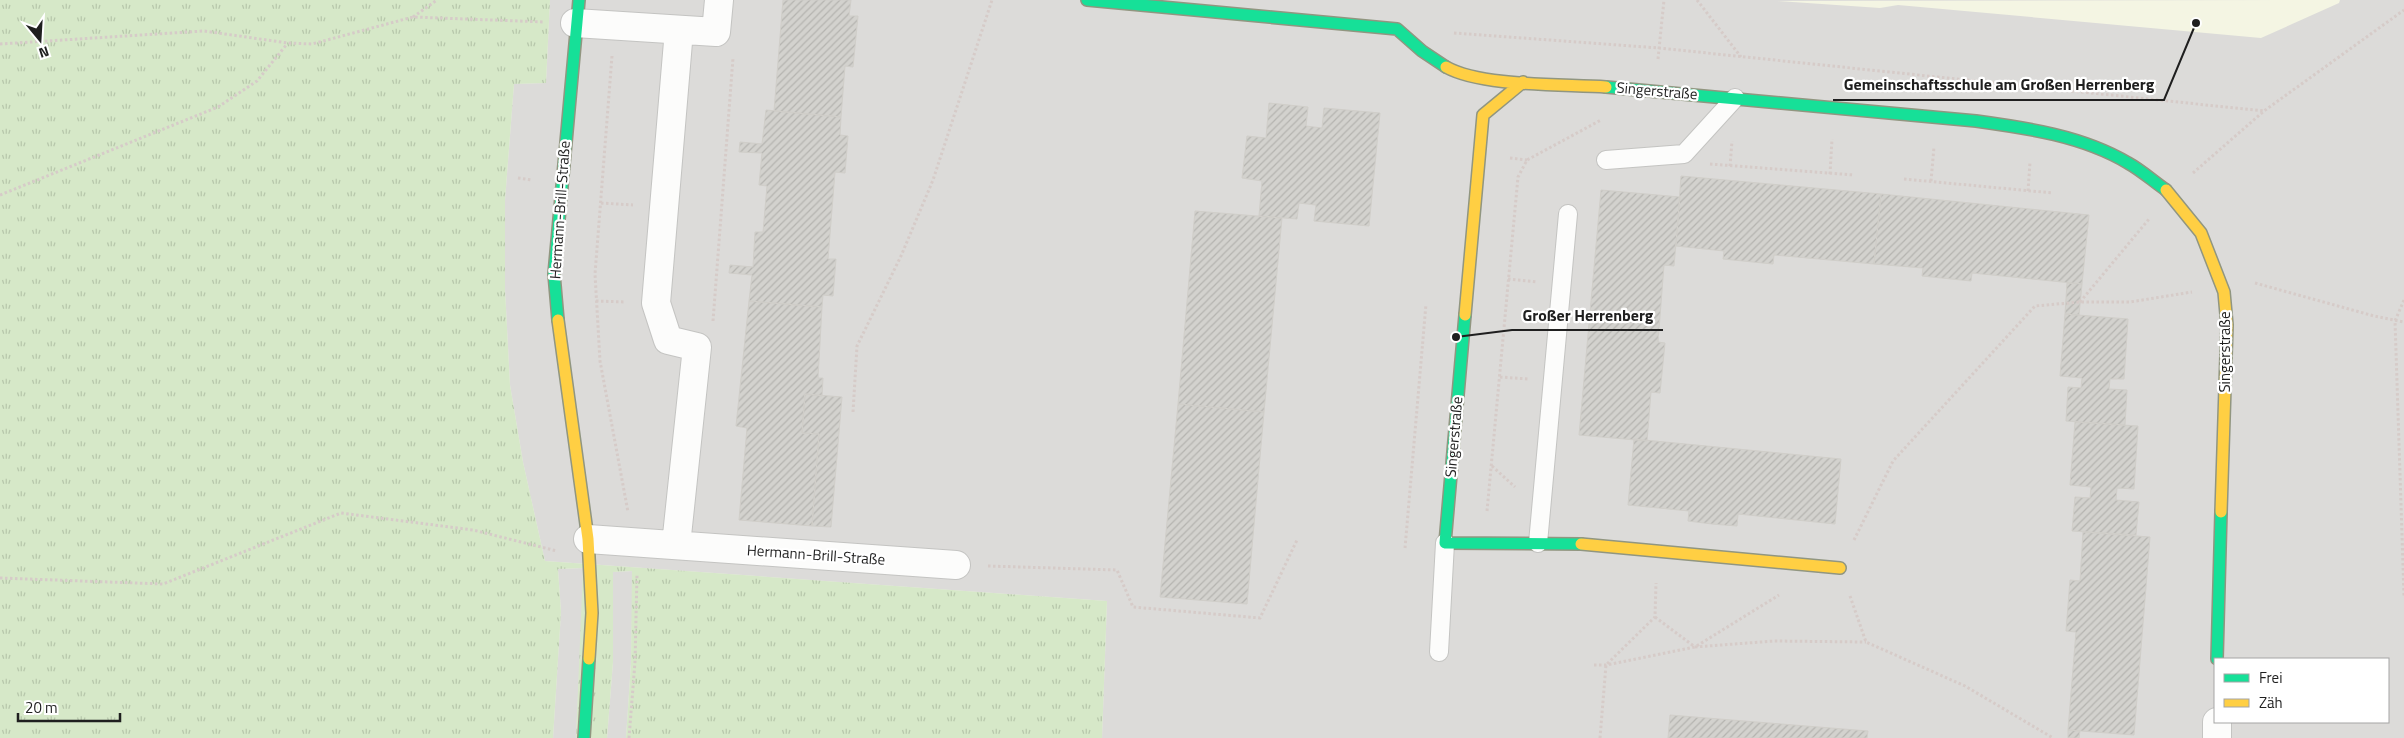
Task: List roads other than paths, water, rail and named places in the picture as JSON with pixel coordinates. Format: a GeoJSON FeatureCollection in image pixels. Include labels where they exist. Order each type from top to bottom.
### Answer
{"type":"FeatureCollection","features":[{"type":"Feature","properties":{"kind":"street"},"geometry":{"type":"LineString","coordinates":[[577,11],[615,26],[716,32],[719,0]]}},
{"type":"Feature","properties":{"kind":"street"},"geometry":{"type":"LineString","coordinates":[[1087,0],[1397,29],[1428,57],[1471,77],[1524,82]]}},
{"type":"Feature","properties":{"kind":"street","name":"Hermann-Brill-Straße"},"geometry":{"type":"LineString","coordinates":[[577,11],[554,274],[560,348],[589,549],[592,613],[584,738]]}},
{"type":"Feature","properties":{"kind":"street"},"geometry":{"type":"LineString","coordinates":[[676,545],[697,347],[668,340],[656,303],[679,30]]}},
{"type":"Feature","properties":{"kind":"street","name":"Singerstraße"},"geometry":{"type":"LineString","coordinates":[[1445,542],[1483,115],[1524,82],[1655,90],[2033,128],[2063,135],[2101,148],[2144,172],[2170,193],[2193,220],[2223,287],[2227,325],[2217,658]]}},
{"type":"Feature","properties":{"kind":"street","name":"Hermann-Brill-Straße"},"geometry":{"type":"LineString","coordinates":[[589,549],[634,542],[956,565]]}},
{"type":"Feature","properties":{"kind":"street"},"geometry":{"type":"LineString","coordinates":[[1445,542],[1580,544],[1657,553],[1840,568]]}},
{"type":"Feature","properties":{"kind":"street"},"geometry":{"type":"LineString","coordinates":[[2216,723],[2217,738]]}},
{"type":"Feature","properties":{"kind":"lane"},"geometry":{"type":"LineString","coordinates":[[1606,160],[1684,154],[1736,98]]}},
{"type":"Feature","properties":{"kind":"lane"},"geometry":{"type":"LineString","coordinates":[[1538,543],[1568,214]]}},
{"type":"Feature","properties":{"kind":"lane"},"geometry":{"type":"LineString","coordinates":[[1439,652],[1445,542]]}},
{"type":"Feature","properties":{"kind":"place","name":"Gemeinschaftsschule am Großen Herrenberg"},"geometry":{"type":"Point","coordinates":[2196,23]}},
{"type":"Feature","properties":{"kind":"place","name":"Großer Herrenberg"},"geometry":{"type":"Point","coordinates":[1456,337]}}]}
